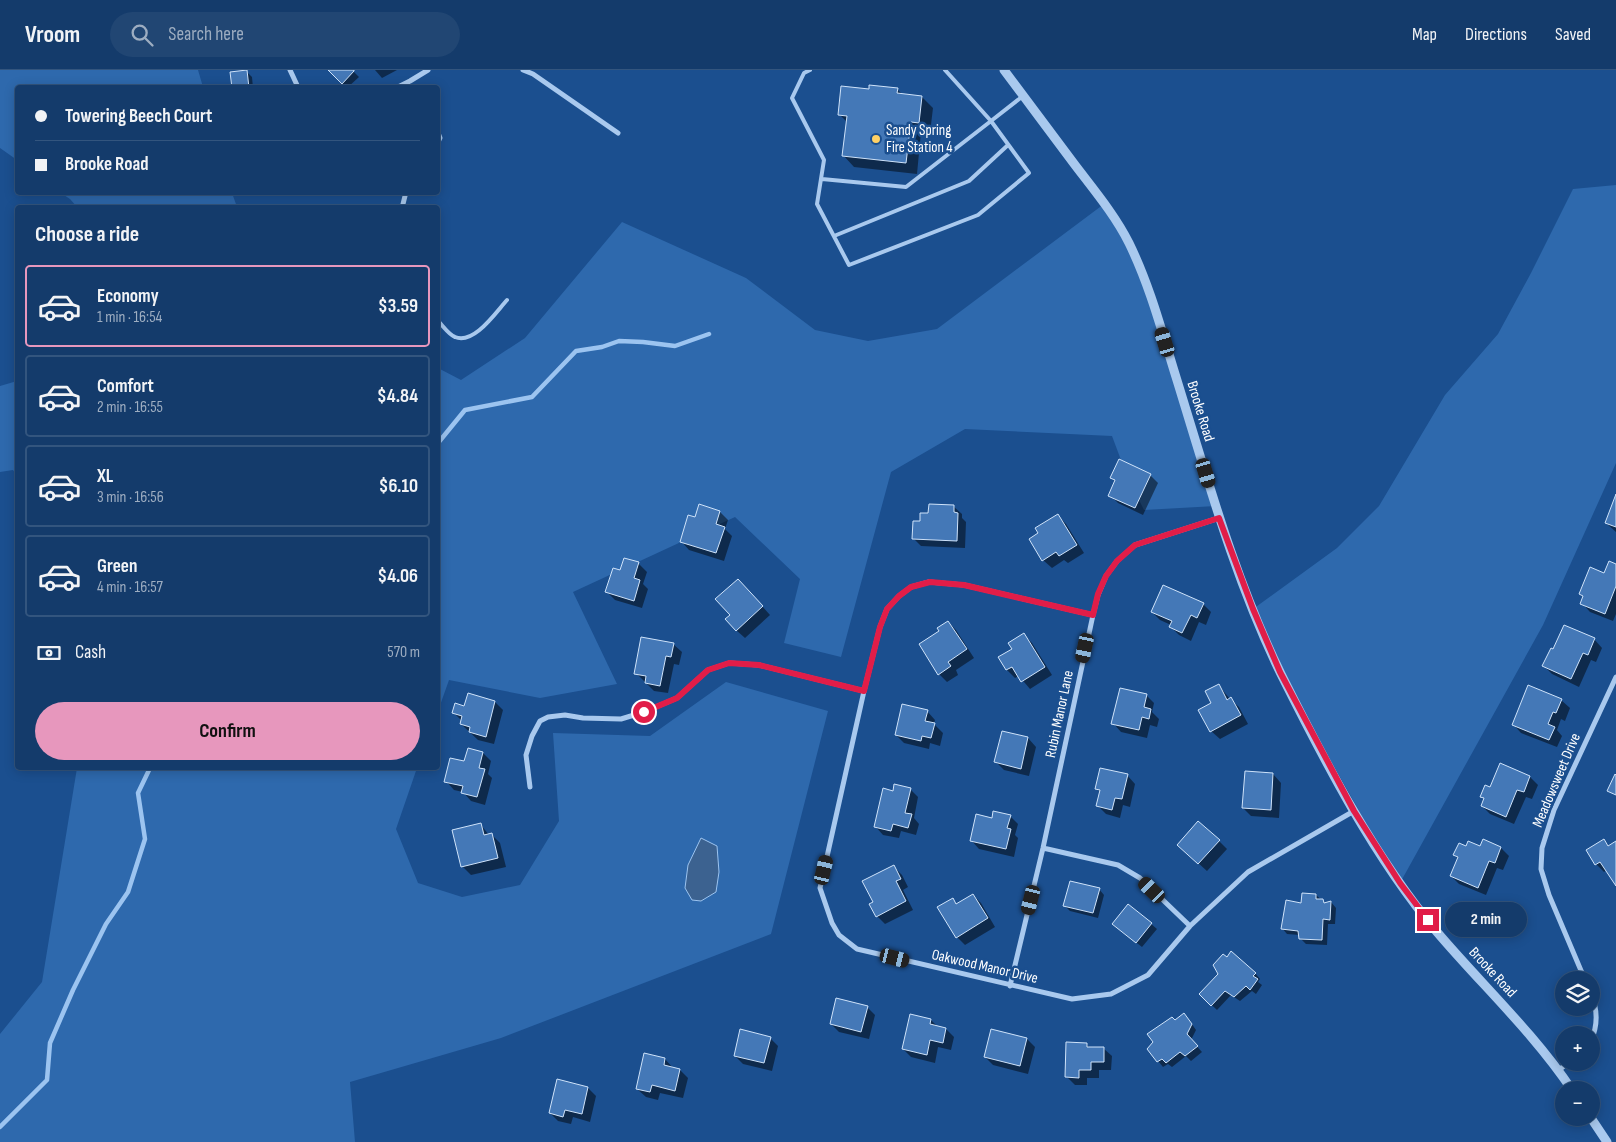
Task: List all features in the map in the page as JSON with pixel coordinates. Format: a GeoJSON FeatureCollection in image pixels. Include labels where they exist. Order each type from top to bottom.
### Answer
{"type":"FeatureCollection","features":[{"type":"Feature","properties":{"kind":"street"},"geometry":{"type":"LineString","coordinates":[[290,70],[297,85]]}},
{"type":"Feature","properties":{"kind":"street"},"geometry":{"type":"LineString","coordinates":[[403,85],[428,70]]}},
{"type":"Feature","properties":{"kind":"street"},"geometry":{"type":"LineString","coordinates":[[523,70],[533,74],[618,133]]}},
{"type":"Feature","properties":{"kind":"street","name":"Brooke Road"},"geometry":{"type":"LineString","coordinates":[[1004,70],[1104,204],[1128,242],[1147,285],[1219,518],[1253,609],[1280,672],[1354,811],[1400,883],[1437,932],[1516,1018],[1555,1066]]}},
{"type":"Feature","properties":{"kind":"street","name":"Rubin Manor Lane"},"geometry":{"type":"LineString","coordinates":[[1010,986],[1043,848],[1093,615],[1098,594],[1106,576],[1117,561],[1135,545],[1219,518]]}},
{"type":"Feature","properties":{"kind":"street","name":"Oakwood Manor Drive"},"geometry":{"type":"LineString","coordinates":[[1093,615],[964,585],[930,582],[911,587],[887,609],[880,627],[864,691],[820,888],[832,923],[839,935],[857,949],[1072,999],[1111,994],[1148,975],[1190,926],[1248,872],[1354,811]]}},
{"type":"Feature","properties":{"kind":"street"},"geometry":{"type":"LineString","coordinates":[[530,787],[526,755],[532,736],[540,721],[548,717],[565,715],[583,718],[621,719],[636,715],[677,698],[708,670],[729,663],[759,665],[864,691]]}},
{"type":"Feature","properties":{"kind":"street","name":"Meadowsweet Drive"},"geometry":{"type":"LineString","coordinates":[[1581,971],[1549,895],[1541,869],[1542,848],[1554,810],[1616,677]]}},
{"type":"Feature","properties":{"kind":"street"},"geometry":{"type":"LineString","coordinates":[[1043,848],[1118,865],[1140,878],[1190,926]]}},
{"type":"Feature","properties":{"kind":"street"},"geometry":{"type":"LineString","coordinates":[[1596,1126],[1607,1142]]}},
{"type":"Feature","properties":{"kind":"lane"},"geometry":{"type":"LineString","coordinates":[[810,70],[804,74],[792,98],[824,160],[817,204],[849,265],[978,214],[1029,173],[991,120],[945,70]]}},
{"type":"Feature","properties":{"kind":"lane"},"geometry":{"type":"LineString","coordinates":[[822,179],[906,188],[1023,96]]}},
{"type":"Feature","properties":{"kind":"lane"},"geometry":{"type":"LineString","coordinates":[[834,236],[969,181],[1008,145]]}},
{"type":"Feature","properties":{"kind":"lane"},"geometry":{"type":"LineString","coordinates":[[440,323],[454,337],[464,339],[476,334],[508,300]]}},
{"type":"Feature","properties":{"kind":"shaded area"},"geometry":{"type":"Polygon","coordinates":[[[0,70],[198,70],[202,85],[15,85],[15,159],[0,148],[0,70]]]}},
{"type":"Feature","properties":{"kind":"shaded area"},"geometry":{"type":"Polygon","coordinates":[[[1616,185],[1616,463],[1543,625],[1400,883],[1280,671],[1253,609],[1337,548],[1379,506],[1445,395],[1498,334],[1573,189],[1616,185]]]}},
{"type":"Feature","properties":{"kind":"shaded area"},"geometry":{"type":"Polygon","coordinates":[[[64,195],[233,195],[236,205],[75,205],[64,195]]]}},
{"type":"Feature","properties":{"kind":"shaded area"},"geometry":{"type":"Polygon","coordinates":[[[1104,204],[1147,285],[1216,506],[1144,510],[1127,476],[1112,436],[965,429],[891,472],[841,657],[784,643],[800,579],[735,517],[573,592],[617,684],[540,698],[449,680],[440,705],[440,369],[461,380],[525,338],[622,222],[746,278],[815,330],[868,341],[937,329],[1104,204]]]}},
{"type":"Feature","properties":{"kind":"shaded area"},"geometry":{"type":"Polygon","coordinates":[[[15,382],[15,473],[13,470],[0,472],[0,386],[15,382]]]}},
{"type":"Feature","properties":{"kind":"shaded area"},"geometry":{"type":"Polygon","coordinates":[[[726,682],[828,711],[771,934],[501,1038],[350,1082],[355,1142],[0,1142],[0,1034],[42,982],[77,770],[416,770],[396,829],[418,883],[462,897],[520,885],[559,821],[553,733],[650,736],[726,682]]]}},
{"type":"Feature","properties":{"kind":"shaded area"},"geometry":{"type":"Polygon","coordinates":[[[701,838],[717,846],[719,872],[716,892],[701,901],[692,900],[685,888],[688,865],[701,838]]]}},
{"type":"Feature","properties":{"kind":"building"},"geometry":{"type":"Polygon","coordinates":[[[247,70],[249,85],[232,85],[230,72],[247,70]]]}},
{"type":"Feature","properties":{"kind":"building"},"geometry":{"type":"Polygon","coordinates":[[[328,70],[354,70],[354,71],[342,84],[328,70]]]}},
{"type":"Feature","properties":{"kind":"building","name":"Sandy Spring Fire Station 4"},"geometry":{"type":"Polygon","coordinates":[[[869,85],[898,88],[897,93],[922,96],[919,123],[911,122],[906,163],[842,156],[847,116],[838,115],[841,86],[869,89],[869,85]]]}},
{"type":"Feature","properties":{"kind":"building"},"geometry":{"type":"Polygon","coordinates":[[[1119,459],[1151,474],[1135,508],[1108,496],[1115,480],[1110,478],[1119,459]]]}},
{"type":"Feature","properties":{"kind":"building"},"geometry":{"type":"Polygon","coordinates":[[[1616,494],[1616,527],[1605,523],[1616,494]]]}},
{"type":"Feature","properties":{"kind":"building"},"geometry":{"type":"Polygon","coordinates":[[[699,504],[720,511],[716,524],[725,527],[716,553],[680,542],[688,515],[695,517],[699,504]]]}},
{"type":"Feature","properties":{"kind":"building"},"geometry":{"type":"Polygon","coordinates":[[[929,504],[954,505],[954,512],[958,513],[957,541],[912,539],[913,521],[920,521],[920,513],[928,513],[929,504]]]}},
{"type":"Feature","properties":{"kind":"building"},"geometry":{"type":"Polygon","coordinates":[[[1058,514],[1077,545],[1059,556],[1056,552],[1042,561],[1029,539],[1038,533],[1035,528],[1058,514]]]}},
{"type":"Feature","properties":{"kind":"building"},"geometry":{"type":"Polygon","coordinates":[[[624,558],[639,562],[634,578],[640,580],[634,601],[605,592],[613,568],[620,570],[624,558]]]}},
{"type":"Feature","properties":{"kind":"building"},"geometry":{"type":"Polygon","coordinates":[[[1609,561],[1616,564],[1616,586],[1605,614],[1580,604],[1583,596],[1579,594],[1590,567],[1604,573],[1609,561]]]}},
{"type":"Feature","properties":{"kind":"building"},"geometry":{"type":"Polygon","coordinates":[[[738,579],[763,606],[736,631],[725,619],[730,615],[715,599],[738,579]]]}},
{"type":"Feature","properties":{"kind":"building"},"geometry":{"type":"Polygon","coordinates":[[[1163,585],[1204,603],[1197,618],[1191,615],[1182,633],[1169,627],[1172,621],[1151,612],[1163,585]]]}},
{"type":"Feature","properties":{"kind":"building"},"geometry":{"type":"Polygon","coordinates":[[[948,621],[967,649],[948,662],[951,666],[938,675],[919,644],[939,631],[937,628],[948,621]]]}},
{"type":"Feature","properties":{"kind":"building"},"geometry":{"type":"Polygon","coordinates":[[[1564,625],[1595,638],[1588,655],[1583,653],[1571,679],[1542,666],[1551,648],[1553,649],[1564,625]]]}},
{"type":"Feature","properties":{"kind":"building"},"geometry":{"type":"Polygon","coordinates":[[[1024,633],[1045,667],[1021,682],[1012,667],[1006,670],[998,657],[1012,649],[1008,643],[1024,633]]]}},
{"type":"Feature","properties":{"kind":"building"},"geometry":{"type":"Polygon","coordinates":[[[641,637],[674,643],[671,657],[666,656],[660,686],[645,683],[646,676],[634,674],[641,637]]]}},
{"type":"Feature","properties":{"kind":"building"},"geometry":{"type":"Polygon","coordinates":[[[1219,684],[1227,700],[1231,697],[1241,715],[1210,732],[1198,710],[1211,703],[1205,691],[1219,684]]]}},
{"type":"Feature","properties":{"kind":"building"},"geometry":{"type":"Polygon","coordinates":[[[1528,685],[1562,699],[1556,713],[1553,712],[1548,724],[1555,727],[1549,740],[1512,725],[1528,685]]]}},
{"type":"Feature","properties":{"kind":"building"},"geometry":{"type":"Polygon","coordinates":[[[1120,688],[1147,694],[1144,707],[1151,709],[1149,719],[1142,717],[1139,730],[1111,724],[1120,688]]]}},
{"type":"Feature","properties":{"kind":"building"},"geometry":{"type":"Polygon","coordinates":[[[468,693],[495,701],[486,737],[469,732],[470,727],[460,724],[462,716],[452,713],[455,703],[464,706],[468,693]]]}},
{"type":"Feature","properties":{"kind":"building"},"geometry":{"type":"Polygon","coordinates":[[[902,704],[928,710],[925,721],[935,723],[931,738],[922,736],[921,741],[895,735],[902,704]]]}},
{"type":"Feature","properties":{"kind":"building"},"geometry":{"type":"Polygon","coordinates":[[[1002,731],[1028,737],[1021,769],[994,762],[1002,731]]]}},
{"type":"Feature","properties":{"kind":"building"},"geometry":{"type":"Polygon","coordinates":[[[468,748],[483,752],[479,768],[485,769],[477,797],[461,793],[463,786],[444,782],[450,758],[464,761],[468,748]]]}},
{"type":"Feature","properties":{"kind":"building"},"geometry":{"type":"Polygon","coordinates":[[[1500,763],[1530,776],[1524,792],[1517,790],[1506,817],[1481,806],[1484,798],[1480,797],[1485,785],[1490,787],[1500,763]]]}},
{"type":"Feature","properties":{"kind":"building"},"geometry":{"type":"Polygon","coordinates":[[[1100,768],[1128,774],[1122,799],[1115,798],[1112,810],[1096,806],[1100,790],[1095,789],[1100,768]]]}},
{"type":"Feature","properties":{"kind":"building"},"geometry":{"type":"Polygon","coordinates":[[[1245,771],[1273,773],[1271,810],[1242,808],[1245,771]]]}},
{"type":"Feature","properties":{"kind":"building"},"geometry":{"type":"Polygon","coordinates":[[[1616,775],[1616,795],[1607,791],[1616,775]]]}},
{"type":"Feature","properties":{"kind":"building"},"geometry":{"type":"Polygon","coordinates":[[[894,784],[911,788],[905,813],[912,814],[908,828],[893,824],[891,831],[874,827],[883,788],[893,791],[894,784]]]}},
{"type":"Feature","properties":{"kind":"building"},"geometry":{"type":"Polygon","coordinates":[[[993,811],[1011,815],[1007,828],[1011,829],[1006,849],[970,841],[976,814],[992,818],[993,811]]]}},
{"type":"Feature","properties":{"kind":"building"},"geometry":{"type":"Polygon","coordinates":[[[1198,821],[1220,840],[1198,864],[1177,845],[1198,821]]]}},
{"type":"Feature","properties":{"kind":"building"},"geometry":{"type":"Polygon","coordinates":[[[481,823],[484,835],[492,833],[498,858],[461,867],[452,830],[481,823]]]}},
{"type":"Feature","properties":{"kind":"building"},"geometry":{"type":"Polygon","coordinates":[[[1483,839],[1501,847],[1495,863],[1489,861],[1478,888],[1450,876],[1458,857],[1453,855],[1459,843],[1466,846],[1468,841],[1480,846],[1483,839]]]}},
{"type":"Feature","properties":{"kind":"building"},"geometry":{"type":"Polygon","coordinates":[[[1604,839],[1608,846],[1616,841],[1616,886],[1600,862],[1595,865],[1586,850],[1604,839]]]}},
{"type":"Feature","properties":{"kind":"building"},"geometry":{"type":"Polygon","coordinates":[[[894,865],[901,879],[896,881],[906,901],[876,917],[869,904],[873,902],[862,881],[894,865]]]}},
{"type":"Feature","properties":{"kind":"building"},"geometry":{"type":"Polygon","coordinates":[[[1070,881],[1100,888],[1093,913],[1063,906],[1070,881]]]}},
{"type":"Feature","properties":{"kind":"building"},"geometry":{"type":"Polygon","coordinates":[[[1302,893],[1316,894],[1316,899],[1323,899],[1324,903],[1331,901],[1330,920],[1323,919],[1322,940],[1299,939],[1298,931],[1281,929],[1286,900],[1301,903],[1302,893]]]}},
{"type":"Feature","properties":{"kind":"building"},"geometry":{"type":"Polygon","coordinates":[[[973,894],[988,918],[956,938],[937,907],[953,898],[956,904],[973,894]]]}},
{"type":"Feature","properties":{"kind":"building"},"geometry":{"type":"Polygon","coordinates":[[[1128,904],[1152,923],[1136,943],[1112,924],[1128,904]]]}},
{"type":"Feature","properties":{"kind":"building"},"geometry":{"type":"Polygon","coordinates":[[[1231,951],[1256,973],[1253,976],[1258,979],[1250,990],[1246,986],[1234,997],[1225,991],[1211,1006],[1199,994],[1218,974],[1213,965],[1223,954],[1227,957],[1231,951]]]}},
{"type":"Feature","properties":{"kind":"building"},"geometry":{"type":"Polygon","coordinates":[[[836,998],[868,1006],[861,1032],[830,1024],[836,998]]]}},
{"type":"Feature","properties":{"kind":"building"},"geometry":{"type":"Polygon","coordinates":[[[1184,1013],[1192,1024],[1187,1034],[1198,1046],[1185,1056],[1180,1052],[1166,1063],[1162,1059],[1157,1062],[1147,1049],[1153,1042],[1147,1034],[1172,1017],[1175,1020],[1184,1013]]]}},
{"type":"Feature","properties":{"kind":"building"},"geometry":{"type":"Polygon","coordinates":[[[910,1014],[931,1019],[930,1024],[946,1028],[943,1043],[930,1040],[927,1055],[902,1049],[910,1014]]]}},
{"type":"Feature","properties":{"kind":"building"},"geometry":{"type":"Polygon","coordinates":[[[740,1029],[771,1037],[764,1063],[734,1056],[740,1029]]]}},
{"type":"Feature","properties":{"kind":"building"},"geometry":{"type":"Polygon","coordinates":[[[991,1029],[1027,1038],[1020,1066],[984,1057],[991,1029]]]}},
{"type":"Feature","properties":{"kind":"building"},"geometry":{"type":"Polygon","coordinates":[[[1066,1042],[1087,1043],[1087,1047],[1104,1047],[1104,1062],[1091,1062],[1091,1070],[1079,1070],[1079,1078],[1065,1077],[1066,1042]]]}},
{"type":"Feature","properties":{"kind":"building"},"geometry":{"type":"Polygon","coordinates":[[[644,1053],[665,1058],[664,1065],[680,1069],[675,1091],[652,1085],[650,1092],[636,1089],[644,1053]]]}},
{"type":"Feature","properties":{"kind":"building"},"geometry":{"type":"Polygon","coordinates":[[[557,1079],[588,1087],[582,1114],[565,1110],[563,1117],[549,1113],[557,1079]]]}},
{"type":"Feature","properties":{"kind":"waterway"},"geometry":{"type":"LineString","coordinates":[[440,441],[465,410],[532,397],[576,351],[602,347],[619,341],[675,346],[709,334]]}},
{"type":"Feature","properties":{"kind":"waterway"},"geometry":{"type":"LineString","coordinates":[[0,1127],[47,1080],[50,1043],[73,990],[106,924],[128,892],[145,839],[138,793],[149,770]]}},
{"type":"Feature","properties":{"kind":"place","name":"Sandy Spring Fire Station 4"},"geometry":{"type":"Point","coordinates":[876,139]}},
{"type":"Feature","properties":{"kind":"route"},"geometry":{"type":"LineString","coordinates":[[644,712],[677,698],[708,670],[729,663],[759,665],[864,691],[880,627],[887,609],[911,587],[930,582],[964,585],[1093,615],[1098,594],[1106,576],[1117,561],[1135,545],[1219,518],[1253,609],[1280,672],[1354,811],[1400,883],[1428,920]]}}]}
